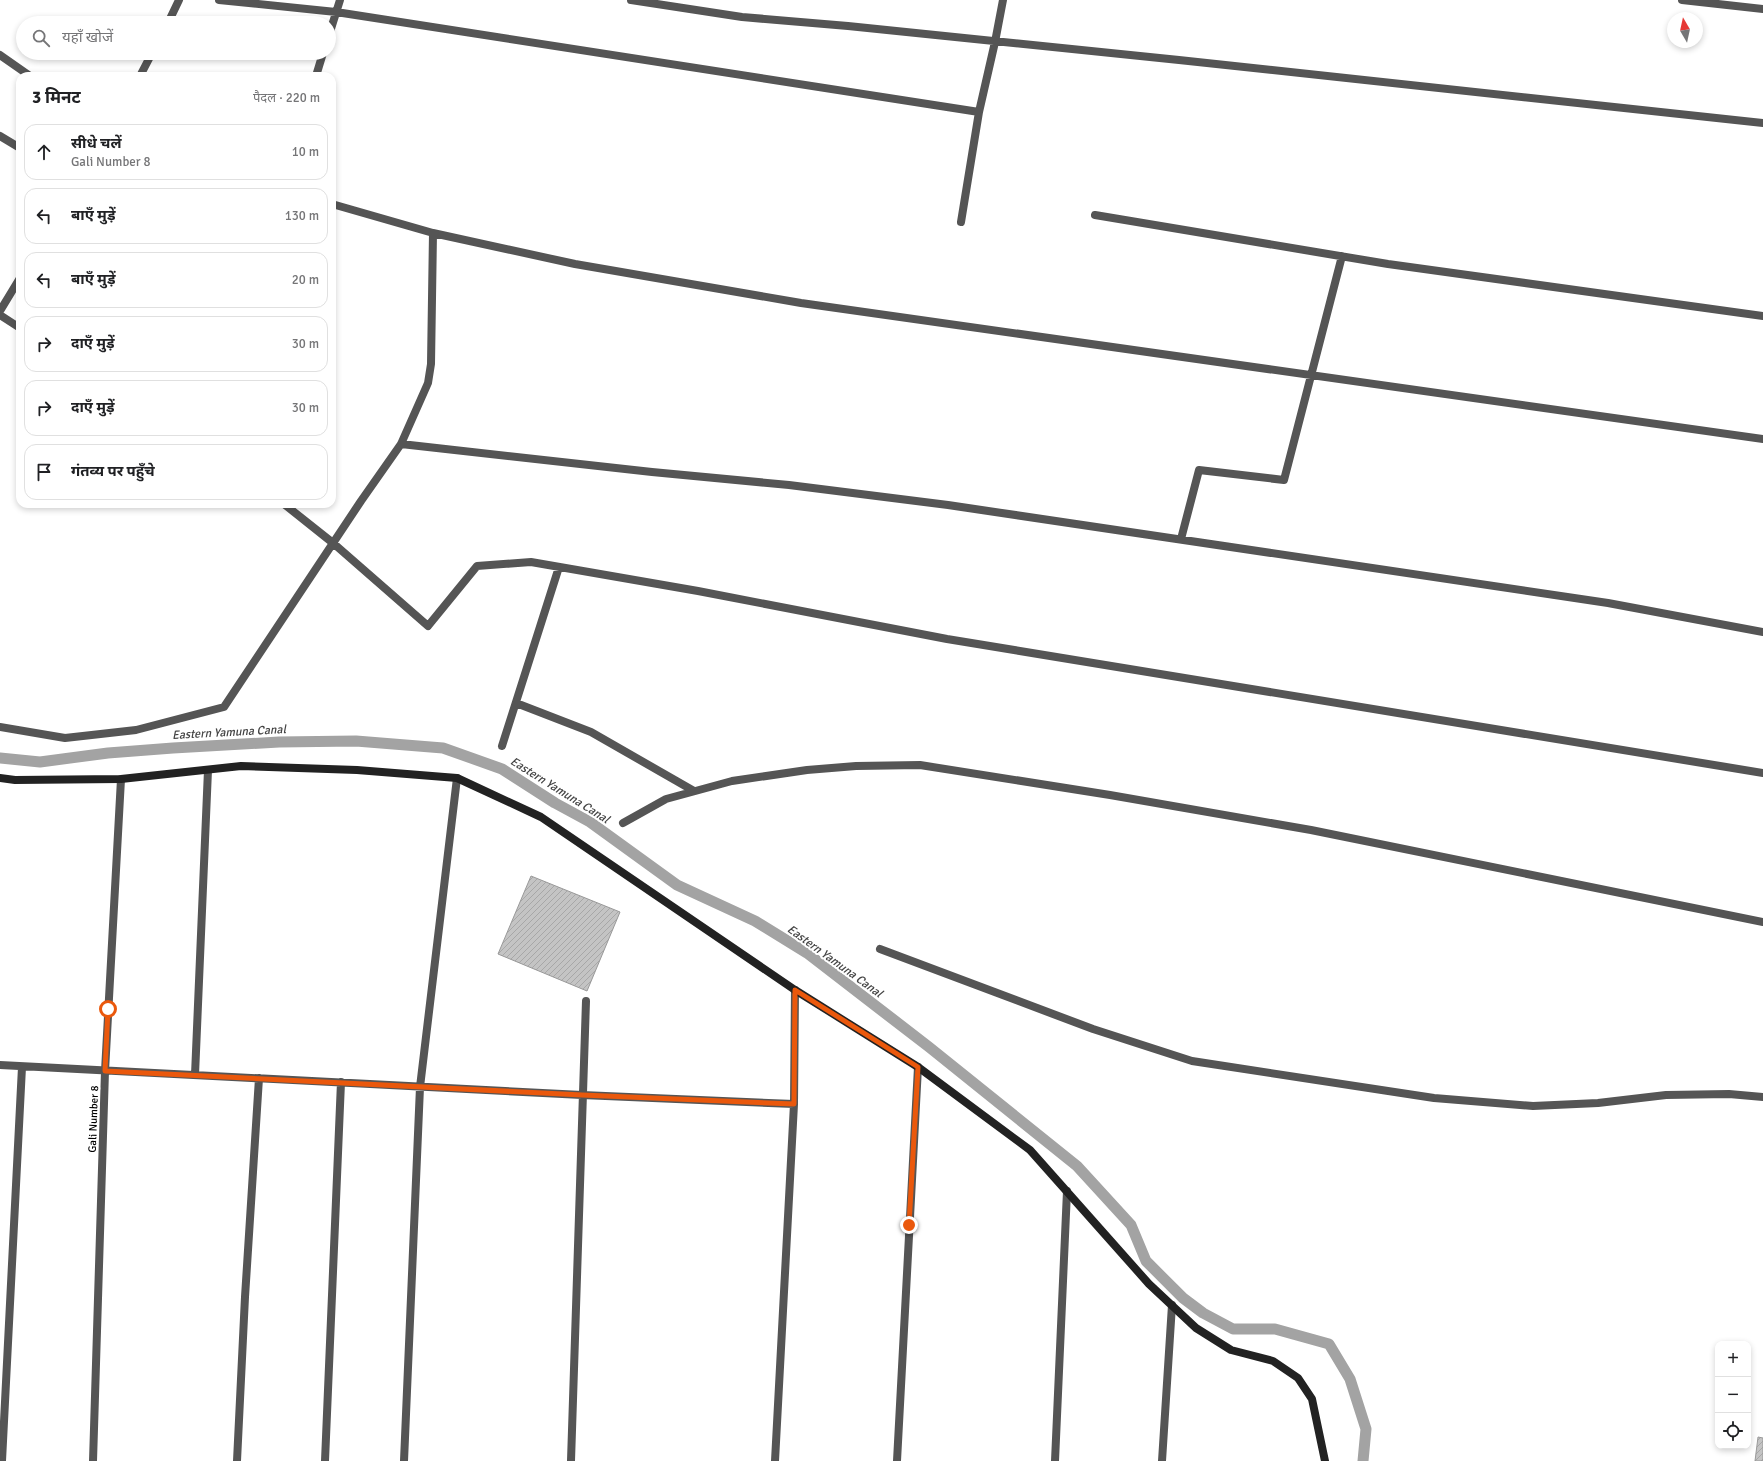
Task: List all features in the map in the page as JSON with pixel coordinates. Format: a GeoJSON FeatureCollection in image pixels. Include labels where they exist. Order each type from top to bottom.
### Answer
{"type":"FeatureCollection","features":[{"type":"Feature","properties":{"kind":"street"},"geometry":{"type":"LineString","coordinates":[[171,16],[179,0]]}},
{"type":"Feature","properties":{"kind":"street"},"geometry":{"type":"LineString","coordinates":[[219,0],[336,12],[979,112]]}},
{"type":"Feature","properties":{"kind":"street"},"geometry":{"type":"LineString","coordinates":[[335,16],[340,0]]}},
{"type":"Feature","properties":{"kind":"street"},"geometry":{"type":"LineString","coordinates":[[631,0],[742,17],[848,26],[1179,60],[1763,123]]}},
{"type":"Feature","properties":{"kind":"street"},"geometry":{"type":"LineString","coordinates":[[961,222],[979,112],[1003,0]]}},
{"type":"Feature","properties":{"kind":"street"},"geometry":{"type":"LineString","coordinates":[[1682,0],[1719,2],[1763,9]]}},
{"type":"Feature","properties":{"kind":"street"},"geometry":{"type":"LineString","coordinates":[[0,55],[24,72]]}},
{"type":"Feature","properties":{"kind":"street"},"geometry":{"type":"LineString","coordinates":[[142,72],[148,60]]}},
{"type":"Feature","properties":{"kind":"street"},"geometry":{"type":"LineString","coordinates":[[317,72],[321,60]]}},
{"type":"Feature","properties":{"kind":"street"},"geometry":{"type":"LineString","coordinates":[[0,136],[16,146]]}},
{"type":"Feature","properties":{"kind":"street"},"geometry":{"type":"LineString","coordinates":[[336,205],[433,233],[575,264],[802,303],[1763,439]]}},
{"type":"Feature","properties":{"kind":"street"},"geometry":{"type":"LineString","coordinates":[[1095,215],[1388,264],[1763,316]]}},
{"type":"Feature","properties":{"kind":"street"},"geometry":{"type":"LineString","coordinates":[[0,727],[65,738],[136,730],[224,707],[401,444],[428,382],[431,364],[433,233]]}},
{"type":"Feature","properties":{"kind":"street"},"geometry":{"type":"LineString","coordinates":[[1181,539],[1199,470],[1284,480],[1342,256]]}},
{"type":"Feature","properties":{"kind":"street"},"geometry":{"type":"LineString","coordinates":[[0,311],[16,285]]}},
{"type":"Feature","properties":{"kind":"street"},"geometry":{"type":"LineString","coordinates":[[0,315],[16,325]]}},
{"type":"Feature","properties":{"kind":"street"},"geometry":{"type":"LineString","coordinates":[[401,444],[644,471],[789,484],[948,505],[1608,603],[1763,632]]}},
{"type":"Feature","properties":{"kind":"street"},"geometry":{"type":"LineString","coordinates":[[289,508],[333,543],[428,626],[476,566],[531,562],[698,591],[947,639],[1763,773]]}},
{"type":"Feature","properties":{"kind":"street"},"geometry":{"type":"LineString","coordinates":[[502,746],[559,567]]}},
{"type":"Feature","properties":{"kind":"street"},"geometry":{"type":"LineString","coordinates":[[516,703],[591,732],[694,791]]}},
{"type":"Feature","properties":{"kind":"street"},"geometry":{"type":"LineString","coordinates":[[623,823],[666,800],[732,781],[807,770],[856,766],[920,765],[1103,794],[1311,830],[1763,922]]}},
{"type":"Feature","properties":{"kind":"street"},"geometry":{"type":"LineString","coordinates":[[0,778],[15,780],[120,779],[241,766],[357,770],[457,778],[541,817],[795,990],[918,1067],[1030,1150],[1149,1284],[1196,1328],[1231,1350],[1273,1361],[1298,1378],[1312,1399],[1325,1461]]}},
{"type":"Feature","properties":{"kind":"street"},"geometry":{"type":"LineString","coordinates":[[195,1075],[208,770]]}},
{"type":"Feature","properties":{"kind":"street"},"geometry":{"type":"LineString","coordinates":[[404,1461],[420,1087],[457,778]]}},
{"type":"Feature","properties":{"kind":"street","name":"Gali Number 8"},"geometry":{"type":"LineString","coordinates":[[93,1461],[105,1071],[120,779]]}},
{"type":"Feature","properties":{"kind":"street"},"geometry":{"type":"LineString","coordinates":[[880,948],[1093,1029],[1192,1061],[1434,1098],[1533,1106],[1598,1103],[1666,1095],[1728,1094],[1763,1097]]}},
{"type":"Feature","properties":{"kind":"street"},"geometry":{"type":"LineString","coordinates":[[775,1461],[794,1104],[795,990]]}},
{"type":"Feature","properties":{"kind":"street"},"geometry":{"type":"LineString","coordinates":[[571,1461],[586,1001]]}},
{"type":"Feature","properties":{"kind":"street"},"geometry":{"type":"LineString","coordinates":[[0,1065],[582,1095],[794,1104]]}},
{"type":"Feature","properties":{"kind":"street"},"geometry":{"type":"LineString","coordinates":[[2,1461],[22,1067]]}},
{"type":"Feature","properties":{"kind":"street"},"geometry":{"type":"LineString","coordinates":[[897,1461],[918,1067]]}},
{"type":"Feature","properties":{"kind":"street"},"geometry":{"type":"LineString","coordinates":[[237,1461],[245,1297],[259,1078]]}},
{"type":"Feature","properties":{"kind":"street"},"geometry":{"type":"LineString","coordinates":[[325,1461],[341,1082]]}},
{"type":"Feature","properties":{"kind":"street"},"geometry":{"type":"LineString","coordinates":[[1055,1461],[1067,1191]]}},
{"type":"Feature","properties":{"kind":"street"},"geometry":{"type":"LineString","coordinates":[[1162,1461],[1172,1305]]}},
{"type":"Feature","properties":{"kind":"building"},"geometry":{"type":"Polygon","coordinates":[[[531,876],[620,912],[587,991],[498,954],[531,876]]]}},
{"type":"Feature","properties":{"kind":"building"},"geometry":{"type":"Polygon","coordinates":[[[1758,1437],[1763,1438],[1763,1461],[1755,1461],[1758,1437]]]}},
{"type":"Feature","properties":{"kind":"waterway","name":"Eastern Yamuna Canal"},"geometry":{"type":"LineString","coordinates":[[0,758],[40,762],[108,753],[173,748],[279,742],[356,741],[443,748],[502,769],[555,803],[590,822],[677,885],[755,921],[807,953],[929,1047],[1077,1166],[1131,1225],[1146,1261],[1183,1298],[1203,1313],[1233,1329],[1275,1329],[1329,1344],[1350,1379],[1366,1429],[1363,1461]]}},
{"type":"Feature","properties":{"kind":"route"},"geometry":{"type":"LineString","coordinates":[[108,1009],[105,1071],[794,1104],[795,990],[918,1067],[909,1225]]}}]}
